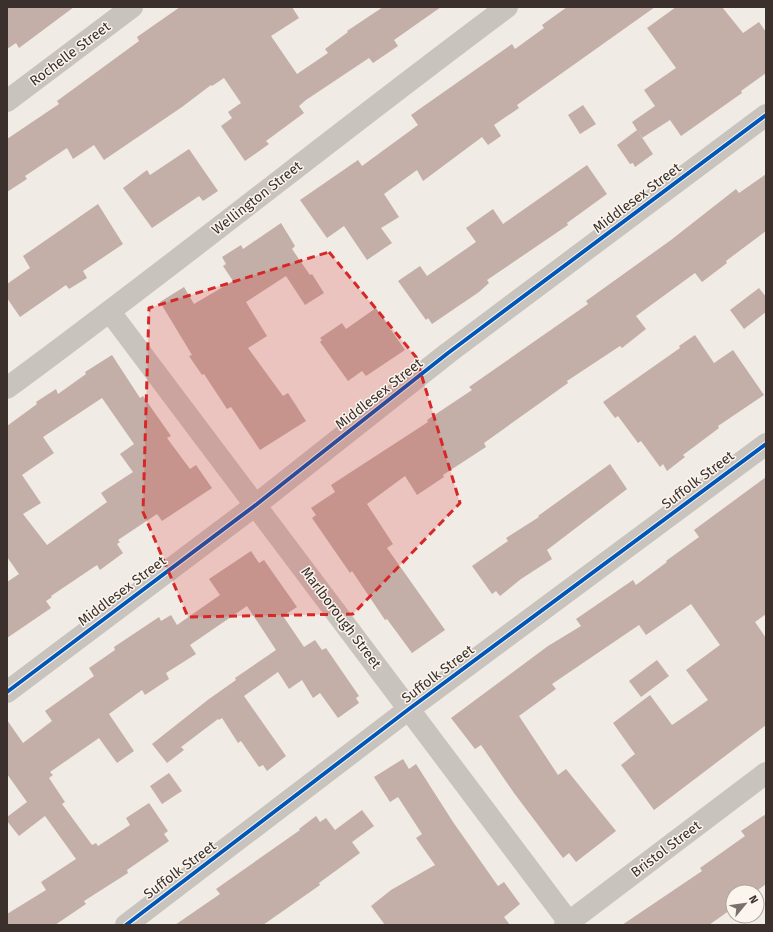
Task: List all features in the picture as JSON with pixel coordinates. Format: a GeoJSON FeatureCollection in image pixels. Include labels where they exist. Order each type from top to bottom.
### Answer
{"type":"FeatureCollection","features":[{"type":"Feature","properties":{"kind":"street","name":"Rochelle Street"},"geometry":{"type":"LineString","coordinates":[[7,100],[132,7]]}},
{"type":"Feature","properties":{"kind":"street","name":"Wellington Street"},"geometry":{"type":"LineString","coordinates":[[7,388],[110,312],[404,84],[507,7]]}},
{"type":"Feature","properties":{"kind":"street","name":"Middlesex Street"},"geometry":{"type":"LineString","coordinates":[[7,692],[256,504],[448,353],[766,115]]}},
{"type":"Feature","properties":{"kind":"street","name":"Marlborough Street"},"geometry":{"type":"LineString","coordinates":[[110,312],[256,504],[568,924]]}},
{"type":"Feature","properties":{"kind":"street","name":"Suffolk Street"},"geometry":{"type":"LineString","coordinates":[[126,925],[409,709],[766,444]]}},
{"type":"Feature","properties":{"kind":"street","name":"Bristol Street"},"geometry":{"type":"LineString","coordinates":[[568,924],[766,772]]}},
{"type":"Feature","properties":{"kind":"highlighted area"},"geometry":{"type":"Polygon","coordinates":[[[329,252],[416,357],[460,503],[353,614],[188,617],[143,512],[149,308],[329,252]]]}},
{"type":"Feature","properties":{"kind":"building"},"geometry":{"type":"Polygon","coordinates":[[[7,7],[74,7],[19,48],[16,43],[7,49],[7,7]]]}},
{"type":"Feature","properties":{"kind":"building"},"geometry":{"type":"Polygon","coordinates":[[[180,7],[292,7],[299,18],[271,36],[297,74],[328,53],[325,49],[348,32],[347,31],[383,7],[441,7],[394,40],[398,46],[373,63],[369,58],[306,100],[299,106],[304,113],[266,141],[269,144],[245,161],[221,126],[232,118],[228,112],[241,103],[224,78],[212,86],[211,85],[182,107],[104,160],[94,145],[73,159],[67,148],[25,176],[27,179],[7,192],[7,139],[59,104],[57,101],[139,41],[137,37],[180,7]]]}},
{"type":"Feature","properties":{"kind":"building"},"geometry":{"type":"Polygon","coordinates":[[[567,7],[655,7],[517,105],[519,108],[494,125],[501,136],[488,145],[482,137],[423,181],[417,170],[384,194],[399,217],[381,228],[392,243],[367,260],[344,226],[327,238],[300,200],[358,160],[362,166],[418,125],[411,115],[512,44],[515,49],[544,28],[542,25],[567,7]]]}},
{"type":"Feature","properties":{"kind":"building"},"geometry":{"type":"Polygon","coordinates":[[[676,7],[722,7],[743,33],[759,22],[766,32],[766,73],[741,91],[742,93],[681,136],[670,120],[642,138],[632,122],[655,106],[644,90],[676,68],[647,28],[676,7]]]}},
{"type":"Feature","properties":{"kind":"building"},"geometry":{"type":"Polygon","coordinates":[[[583,105],[596,124],[580,134],[568,115],[583,105]]]}},
{"type":"Feature","properties":{"kind":"building"},"geometry":{"type":"Polygon","coordinates":[[[637,130],[653,154],[635,167],[633,163],[630,164],[617,145],[637,130]]]}},
{"type":"Feature","properties":{"kind":"building"},"geometry":{"type":"Polygon","coordinates":[[[189,149],[218,191],[203,201],[199,196],[152,228],[123,188],[147,170],[150,175],[189,149]]]}},
{"type":"Feature","properties":{"kind":"building"},"geometry":{"type":"Polygon","coordinates":[[[587,165],[607,194],[567,223],[568,225],[487,280],[489,283],[479,292],[432,324],[428,318],[426,320],[398,281],[420,266],[427,276],[476,242],[466,228],[493,209],[503,224],[587,165]]]}},
{"type":"Feature","properties":{"kind":"building"},"geometry":{"type":"Polygon","coordinates":[[[766,174],[766,231],[726,261],[727,263],[702,282],[695,273],[636,316],[646,329],[622,348],[620,346],[567,381],[568,383],[484,443],[486,447],[443,475],[444,477],[417,495],[405,476],[367,504],[393,544],[387,548],[445,630],[412,653],[387,619],[385,620],[352,571],[350,573],[312,518],[316,515],[311,508],[335,492],[331,485],[428,422],[427,420],[472,390],[469,387],[588,304],[586,301],[671,240],[736,189],[739,193],[766,174]]]}},
{"type":"Feature","properties":{"kind":"building"},"geometry":{"type":"Polygon","coordinates":[[[98,204],[123,244],[83,271],[87,278],[69,289],[66,285],[20,317],[7,298],[7,284],[30,268],[23,256],[98,204]]]}},
{"type":"Feature","properties":{"kind":"building"},"geometry":{"type":"Polygon","coordinates":[[[281,223],[295,246],[292,249],[310,275],[312,274],[324,293],[305,305],[286,276],[246,302],[267,336],[248,348],[283,396],[288,393],[306,421],[260,450],[231,407],[227,409],[204,374],[202,375],[189,356],[192,355],[160,302],[184,287],[194,304],[233,281],[223,266],[226,264],[222,257],[241,245],[243,249],[281,223]]]}},
{"type":"Feature","properties":{"kind":"building"},"geometry":{"type":"Polygon","coordinates":[[[759,288],[766,297],[766,312],[744,329],[730,310],[759,288]]]}},
{"type":"Feature","properties":{"kind":"building"},"geometry":{"type":"Polygon","coordinates":[[[376,308],[405,350],[366,376],[362,371],[348,381],[320,342],[322,340],[320,338],[342,323],[346,329],[376,308]]]}},
{"type":"Feature","properties":{"kind":"building"},"geometry":{"type":"Polygon","coordinates":[[[695,335],[714,363],[733,350],[764,395],[718,426],[719,428],[683,455],[685,457],[667,471],[663,464],[660,467],[641,441],[638,443],[618,416],[615,418],[603,402],[680,348],[679,346],[695,335]]]}},
{"type":"Feature","properties":{"kind":"building"},"geometry":{"type":"Polygon","coordinates":[[[112,355],[140,398],[143,396],[171,436],[167,438],[190,469],[196,465],[212,488],[162,521],[157,514],[118,540],[120,542],[117,544],[123,553],[100,570],[97,565],[51,596],[52,597],[46,601],[51,608],[7,638],[7,582],[19,574],[7,557],[7,426],[37,404],[36,402],[56,389],[58,394],[86,374],[85,372],[112,355]],[[102,398],[43,437],[54,453],[22,475],[41,503],[23,514],[47,545],[107,502],[101,493],[133,472],[120,454],[134,444],[102,398]]]}},
{"type":"Feature","properties":{"kind":"building"},"geometry":{"type":"Polygon","coordinates":[[[610,464],[627,489],[547,550],[552,559],[521,579],[500,596],[496,591],[492,594],[472,566],[508,541],[506,538],[539,517],[538,516],[610,464]]]}},
{"type":"Feature","properties":{"kind":"building"},"geometry":{"type":"Polygon","coordinates":[[[766,477],[766,614],[755,622],[766,638],[766,725],[654,810],[621,765],[635,754],[613,723],[650,695],[672,725],[708,700],[686,670],[720,645],[691,604],[646,635],[639,625],[552,684],[556,689],[519,716],[558,775],[566,769],[616,831],[576,862],[569,853],[563,858],[514,793],[481,745],[475,749],[451,718],[548,646],[581,626],[576,619],[633,580],[636,585],[667,562],[666,561],[699,537],[694,530],[766,477]]]}},
{"type":"Feature","properties":{"kind":"building"},"geometry":{"type":"Polygon","coordinates":[[[251,551],[259,563],[264,560],[297,607],[283,616],[304,647],[315,640],[322,650],[326,648],[359,696],[356,698],[359,703],[338,718],[320,693],[313,698],[302,680],[289,689],[278,672],[244,696],[286,756],[267,771],[263,765],[259,767],[241,741],[238,743],[222,718],[219,720],[218,719],[181,747],[184,750],[167,763],[152,744],[209,699],[236,680],[235,678],[276,650],[247,606],[190,645],[196,654],[166,673],[169,679],[145,695],[142,690],[109,714],[134,751],[117,763],[99,738],[50,772],[53,775],[49,778],[65,802],[62,804],[92,845],[96,843],[98,846],[130,825],[126,818],[149,803],[168,831],[164,834],[169,841],[127,870],[128,873],[84,901],[86,904],[55,925],[7,925],[7,914],[46,890],[41,882],[76,859],[45,816],[19,836],[7,821],[7,817],[27,802],[7,774],[7,720],[23,743],[52,721],[45,711],[94,676],[89,668],[115,650],[114,647],[159,617],[161,621],[171,615],[177,625],[220,595],[209,579],[251,551]]]}},
{"type":"Feature","properties":{"kind":"building"},"geometry":{"type":"Polygon","coordinates":[[[657,660],[669,676],[641,697],[629,681],[657,660]]]}},
{"type":"Feature","properties":{"kind":"building"},"geometry":{"type":"Polygon","coordinates":[[[403,759],[409,769],[416,764],[453,822],[498,886],[504,882],[520,904],[504,917],[510,925],[385,925],[371,906],[391,890],[435,865],[416,838],[422,834],[398,797],[390,802],[374,777],[403,759]]]}},
{"type":"Feature","properties":{"kind":"building"},"geometry":{"type":"Polygon","coordinates":[[[169,773],[182,791],[162,804],[150,786],[169,773]]]}},
{"type":"Feature","properties":{"kind":"building"},"geometry":{"type":"Polygon","coordinates":[[[362,810],[374,826],[352,842],[360,853],[319,883],[320,885],[263,925],[175,925],[220,894],[216,889],[300,830],[299,829],[316,816],[320,822],[326,818],[335,830],[362,810]]]}},
{"type":"Feature","properties":{"kind":"building"},"geometry":{"type":"Polygon","coordinates":[[[766,814],[766,884],[725,884],[725,914],[709,925],[622,925],[702,871],[700,868],[745,836],[741,831],[766,814]]]}},
{"type":"Feature","properties":{"kind":"cycle path"},"geometry":{"type":"LineString","coordinates":[[7,692],[257,504],[448,353],[766,115]]}},
{"type":"Feature","properties":{"kind":"cycle path"},"geometry":{"type":"LineString","coordinates":[[126,925],[409,709],[766,444]]}}]}
